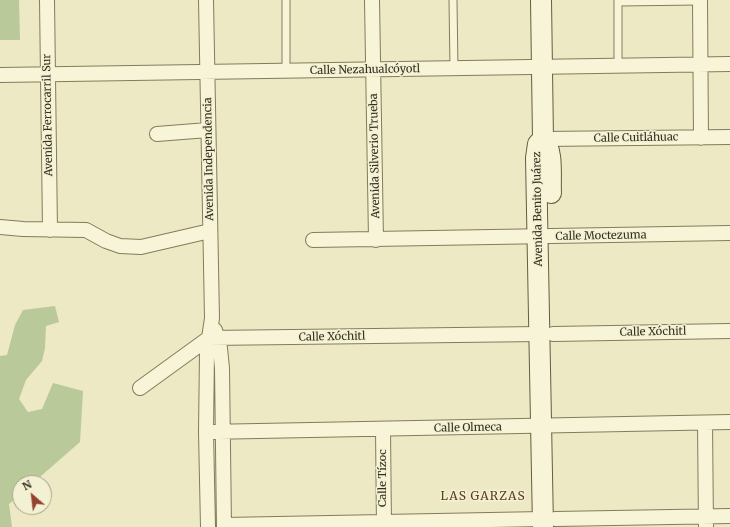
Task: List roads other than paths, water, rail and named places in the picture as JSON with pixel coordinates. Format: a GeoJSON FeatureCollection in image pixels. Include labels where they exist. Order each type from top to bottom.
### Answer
{"type":"FeatureCollection","features":[{"type":"Feature","properties":{"kind":"street","name":"Avenida Ferrocarril Sur"},"geometry":{"type":"LineString","coordinates":[[47,0],[50,230]]}},
{"type":"Feature","properties":{"kind":"street","name":"Avenida Independencia"},"geometry":{"type":"LineString","coordinates":[[206,0],[212,318],[214,338],[220,348],[222,368],[224,526]]}},
{"type":"Feature","properties":{"kind":"street","name":"Avenida Silverio Trueba"},"geometry":{"type":"LineString","coordinates":[[372,0],[376,240]]}},
{"type":"Feature","properties":{"kind":"street"},"geometry":{"type":"LineString","coordinates":[[541,0],[543,140]]}},
{"type":"Feature","properties":{"kind":"street"},"geometry":{"type":"LineString","coordinates":[[700,0],[701,138]]}},
{"type":"Feature","properties":{"kind":"street","name":"Calle Nezahualcóyotl"},"geometry":{"type":"LineString","coordinates":[[0,75],[730,64]]}},
{"type":"Feature","properties":{"kind":"street"},"geometry":{"type":"LineString","coordinates":[[157,134],[208,130]]}},
{"type":"Feature","properties":{"kind":"street","name":"Calle Cuitláhuac"},"geometry":{"type":"LineString","coordinates":[[543,140],[730,137]]}},
{"type":"Feature","properties":{"kind":"street","name":"Avenida Benito Juárez"},"geometry":{"type":"LineString","coordinates":[[543,140],[538,144],[536,150],[544,236],[549,523]]}},
{"type":"Feature","properties":{"kind":"street"},"geometry":{"type":"LineString","coordinates":[[0,227],[50,230],[86,230],[106,241],[120,246],[130,247],[141,247],[210,231]]}},
{"type":"Feature","properties":{"kind":"street","name":"Calle Moctezuma"},"geometry":{"type":"LineString","coordinates":[[313,240],[730,233]]}},
{"type":"Feature","properties":{"kind":"street","name":"Calle Xóchitl"},"geometry":{"type":"LineString","coordinates":[[214,338],[730,331]]}},
{"type":"Feature","properties":{"kind":"street","name":"Avenida Independencia"},"geometry":{"type":"LineString","coordinates":[[208,527],[206,432],[207,352],[214,338]]}},
{"type":"Feature","properties":{"kind":"street"},"geometry":{"type":"LineString","coordinates":[[140,388],[214,338]]}},
{"type":"Feature","properties":{"kind":"street","name":"Calle Olmeca"},"geometry":{"type":"LineString","coordinates":[[206,432],[730,422]]}},
{"type":"Feature","properties":{"kind":"street"},"geometry":{"type":"LineString","coordinates":[[705,423],[706,522]]}},
{"type":"Feature","properties":{"kind":"street","name":"Calle Tízoc"},"geometry":{"type":"LineString","coordinates":[[383,429],[384,524]]}},
{"type":"Feature","properties":{"kind":"street"},"geometry":{"type":"LineString","coordinates":[[224,526],[706,522],[730,516]]}},
{"type":"Feature","properties":{"kind":"lane"},"geometry":{"type":"LineString","coordinates":[[286,0],[286,71]]}},
{"type":"Feature","properties":{"kind":"lane"},"geometry":{"type":"LineString","coordinates":[[453,0],[454,68]]}},
{"type":"Feature","properties":{"kind":"lane"},"geometry":{"type":"LineString","coordinates":[[618,66],[618,1],[700,0]]}},
{"type":"Feature","properties":{"kind":"district","name":"LAS GARZAS"},"geometry":{"type":"Point","coordinates":[483,497]}}]}
